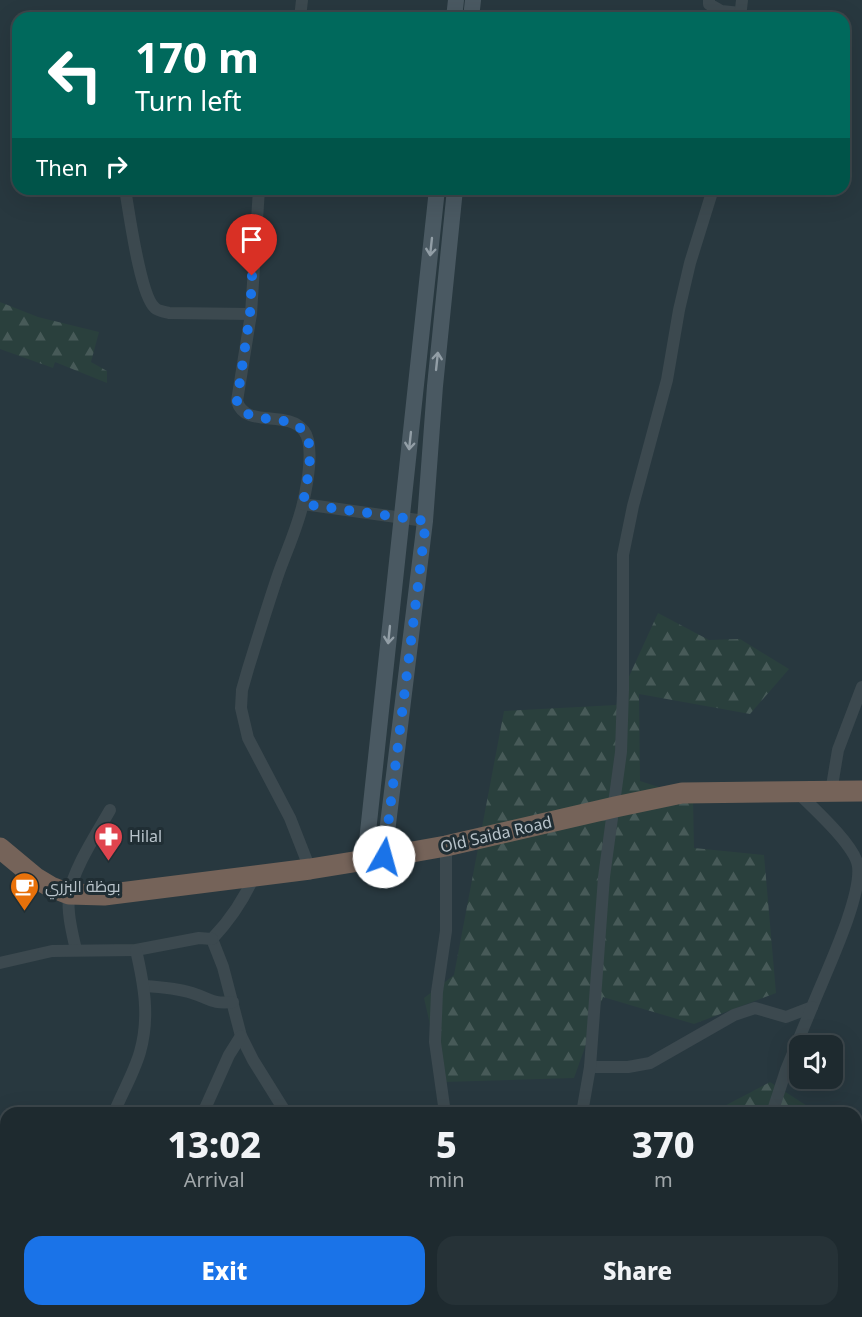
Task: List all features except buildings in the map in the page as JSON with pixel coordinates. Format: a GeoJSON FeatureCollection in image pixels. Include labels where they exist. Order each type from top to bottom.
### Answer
{"type":"FeatureCollection","features":[{"type":"Feature","properties":{"kind":"highway","name":"Old Saida Road"},"geometry":{"type":"LineString","coordinates":[[0,848],[36,878],[51,887],[69,894],[104,895],[375,859],[446,846],[682,793],[862,791]]}},
{"type":"Feature","properties":{"kind":"street"},"geometry":{"type":"LineString","coordinates":[[709,0],[709,4],[726,12]]}},
{"type":"Feature","properties":{"kind":"street"},"geometry":{"type":"LineString","coordinates":[[126,195],[143,281],[150,301],[156,309],[169,313],[250,314]]}},
{"type":"Feature","properties":{"kind":"street"},"geometry":{"type":"LineString","coordinates":[[259,195],[250,314],[237,401],[239,408],[245,414],[291,422],[303,430],[308,441],[310,456],[303,504],[248,669],[242,690],[241,708],[248,738],[290,818],[309,869]]}},
{"type":"Feature","properties":{"kind":"street"},"geometry":{"type":"LineString","coordinates":[[375,859],[402,518],[436,195]]}},
{"type":"Feature","properties":{"kind":"street"},"geometry":{"type":"LineString","coordinates":[[375,859],[426,521],[435,386],[454,195]]}},
{"type":"Feature","properties":{"kind":"street"},"geometry":{"type":"LineString","coordinates":[[583,1107],[590,1067],[604,877],[621,752],[623,555],[633,506],[667,380],[690,263],[711,195]]}},
{"type":"Feature","properties":{"kind":"street"},"geometry":{"type":"LineString","coordinates":[[303,504],[426,521]]}},
{"type":"Feature","properties":{"kind":"street"},"geometry":{"type":"LineString","coordinates":[[831,792],[838,750],[862,687]]}},
{"type":"Feature","properties":{"kind":"street"},"geometry":{"type":"LineString","coordinates":[[774,1107],[786,1070],[848,916],[860,865],[838,834],[796,791]]}},
{"type":"Feature","properties":{"kind":"street"},"geometry":{"type":"LineString","coordinates":[[76,950],[69,914],[69,894],[88,849],[110,810]]}},
{"type":"Feature","properties":{"kind":"street"},"geometry":{"type":"LineString","coordinates":[[444,1107],[435,1042],[438,992],[446,931],[446,846]]}},
{"type":"Feature","properties":{"kind":"street"},"geometry":{"type":"LineString","coordinates":[[212,939],[236,912],[255,874]]}},
{"type":"Feature","properties":{"kind":"street"},"geometry":{"type":"LineString","coordinates":[[0,963],[52,951],[136,950],[199,938],[212,939]]}},
{"type":"Feature","properties":{"kind":"street"},"geometry":{"type":"LineString","coordinates":[[212,939],[223,967],[241,1036],[282,1107]]}},
{"type":"Feature","properties":{"kind":"street"},"geometry":{"type":"LineString","coordinates":[[117,1107],[140,1053],[146,1007],[136,950]]}},
{"type":"Feature","properties":{"kind":"street"},"geometry":{"type":"LineString","coordinates":[[144,986],[168,987],[216,1004],[233,1002]]}},
{"type":"Feature","properties":{"kind":"street"},"geometry":{"type":"LineString","coordinates":[[590,1067],[628,1067],[650,1063],[734,1015],[755,1008],[786,1017],[812,1007]]}},
{"type":"Feature","properties":{"kind":"street"},"geometry":{"type":"LineString","coordinates":[[206,1107],[229,1055],[241,1036]]}},
{"type":"Feature","properties":{"kind":"green space"},"geometry":{"type":"Polygon","coordinates":[[[0,302],[38,317],[99,332],[91,362],[107,371],[107,383],[55,362],[53,368],[0,349],[0,302]]]}},
{"type":"Feature","properties":{"kind":"green space"},"geometry":{"type":"Polygon","coordinates":[[[658,613],[709,640],[740,639],[789,669],[750,714],[639,694],[640,781],[693,798],[694,848],[764,855],[776,993],[694,1024],[603,997],[574,1078],[443,1082],[424,998],[454,975],[504,711],[616,705],[658,613]]]}},
{"type":"Feature","properties":{"kind":"green space"},"geometry":{"type":"Polygon","coordinates":[[[770,1082],[809,1107],[722,1107],[770,1082]]]}},
{"type":"Feature","properties":{"kind":"place","name":"Hilal"},"geometry":{"type":"Point","coordinates":[108,862]}},
{"type":"Feature","properties":{"kind":"place","name":"بوظة البزري"},"geometry":{"type":"Point","coordinates":[24,912]}},
{"type":"Feature","properties":{"kind":"route"},"geometry":{"type":"LineString","coordinates":[[252,276],[250,314],[237,401],[239,408],[245,414],[291,422],[303,430],[308,441],[310,456],[303,504],[426,521],[384,857]]}}]}
